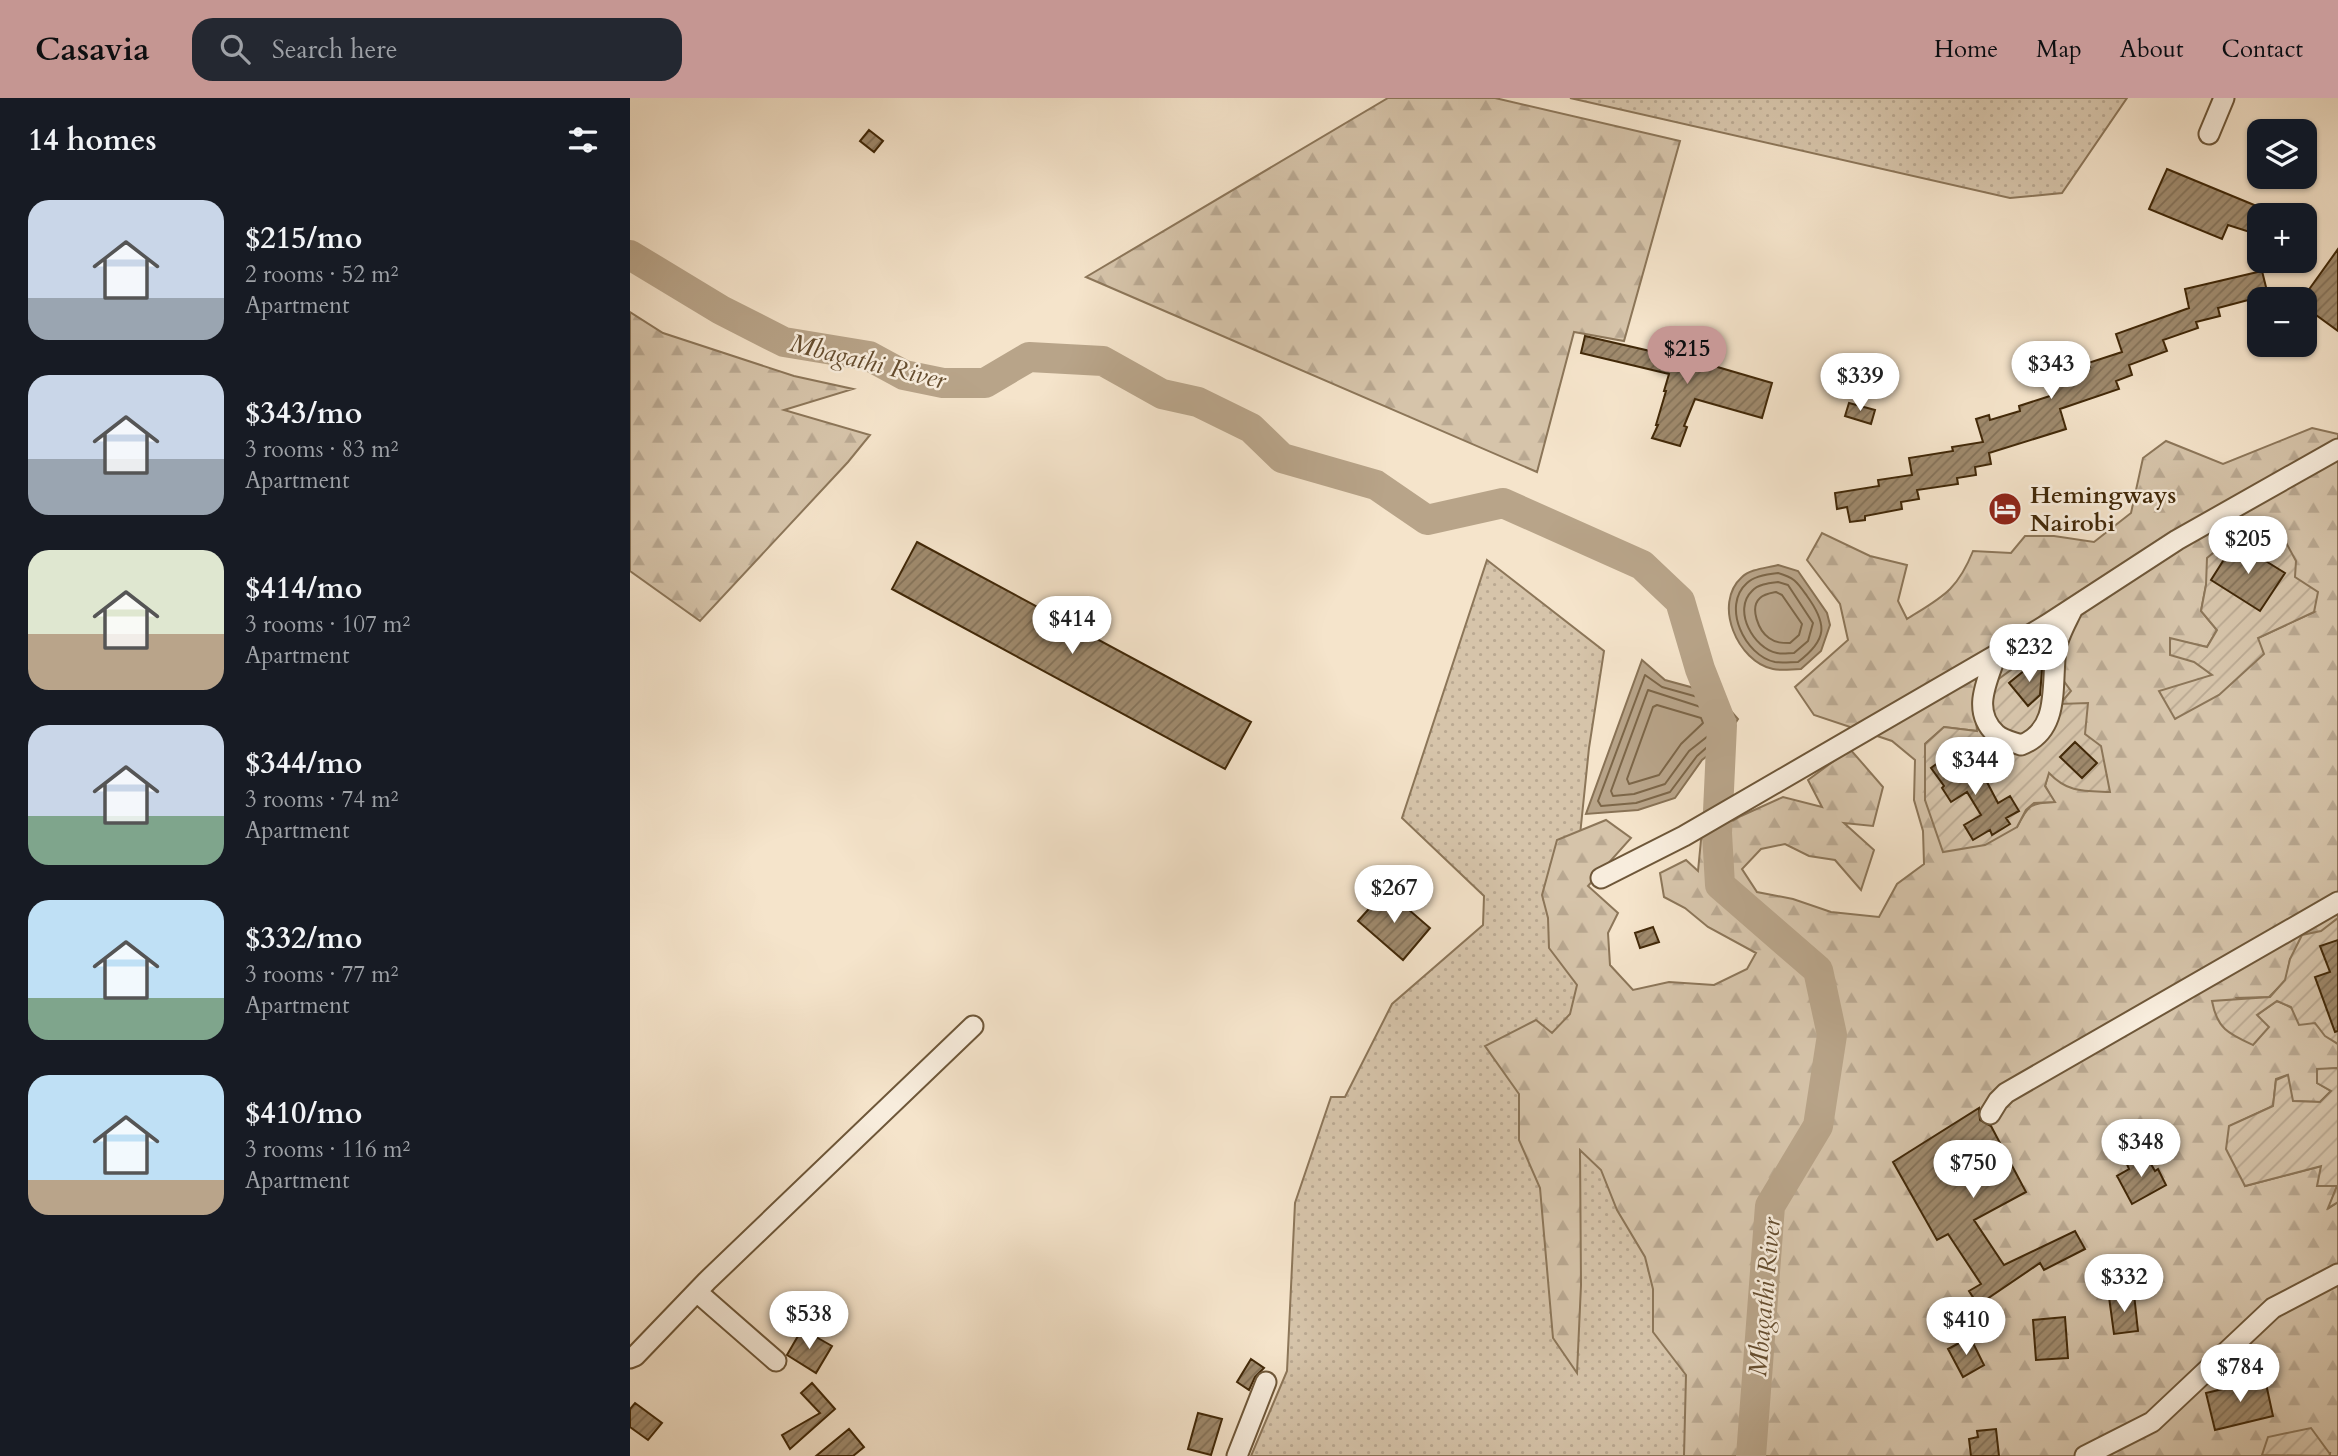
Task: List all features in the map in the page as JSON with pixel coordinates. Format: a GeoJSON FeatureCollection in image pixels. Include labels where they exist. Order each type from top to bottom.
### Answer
{"type":"FeatureCollection","features":[{"type":"Feature","properties":{"kind":"street"},"geometry":{"type":"LineString","coordinates":[[2209,134],[2224,98]]}},
{"type":"Feature","properties":{"kind":"street"},"geometry":{"type":"LineString","coordinates":[[1601,878],[1684,836],[1996,655],[2177,540],[2338,449]]}},
{"type":"Feature","properties":{"kind":"street"},"geometry":{"type":"LineString","coordinates":[[1996,655],[1982,697],[1984,718],[1997,736],[2021,746],[2034,741],[2046,727],[2054,687],[2056,646],[2073,608]]}},
{"type":"Feature","properties":{"kind":"street"},"geometry":{"type":"LineString","coordinates":[[1990,1114],[2006,1093],[2338,902]]}},
{"type":"Feature","properties":{"kind":"street"},"geometry":{"type":"LineString","coordinates":[[630,1358],[876,1116],[973,1026]]}},
{"type":"Feature","properties":{"kind":"street"},"geometry":{"type":"LineString","coordinates":[[2085,1456],[2152,1422],[2273,1308],[2338,1274]]}},
{"type":"Feature","properties":{"kind":"street"},"geometry":{"type":"LineString","coordinates":[[697,1292],[776,1361]]}},
{"type":"Feature","properties":{"kind":"street"},"geometry":{"type":"LineString","coordinates":[[1237,1456],[1266,1382]]}},
{"type":"Feature","properties":{"kind":"green space"},"geometry":{"type":"Polygon","coordinates":[[[1388,98],[1495,98],[1680,141],[1624,341],[1574,332],[1537,472],[1086,277],[1388,98]]]}},
{"type":"Feature","properties":{"kind":"green space"},"geometry":{"type":"Polygon","coordinates":[[[1570,98],[2127,98],[2062,193],[2010,198],[1570,98]]]}},
{"type":"Feature","properties":{"kind":"green space"},"geometry":{"type":"Polygon","coordinates":[[[630,312],[663,333],[794,376],[853,389],[784,410],[870,435],[700,621],[630,571],[630,312]]]}},
{"type":"Feature","properties":{"kind":"green space"},"geometry":{"type":"Polygon","coordinates":[[[2312,428],[2338,434],[2338,918],[2290,959],[2286,980],[2269,997],[2237,998],[2257,1015],[2277,1001],[2308,1018],[2338,1044],[2338,1068],[2317,1070],[2317,1083],[2331,1091],[2320,1102],[2292,1101],[2287,1075],[2276,1079],[2273,1106],[2230,1126],[2245,1186],[2322,1166],[2337,1186],[2329,1208],[2338,1202],[2338,1456],[2329,1456],[2330,1453],[2263,1456],[1684,1456],[1686,1375],[1653,1332],[1653,1289],[1645,1257],[1617,1210],[1601,1170],[1580,1150],[1581,1285],[1577,1373],[1553,1338],[1540,1188],[1519,1140],[1519,1094],[1485,1046],[1536,1020],[1552,1033],[1570,1014],[1577,985],[1549,948],[1548,918],[1542,895],[1557,840],[1606,820],[1631,838],[1588,886],[1618,913],[1608,933],[1610,965],[1633,990],[1669,982],[1714,985],[1747,969],[1756,953],[1708,927],[1685,908],[1664,897],[1660,873],[1686,860],[1698,871],[1701,840],[1741,816],[1783,797],[1822,807],[1808,780],[1850,749],[1883,787],[1873,826],[1844,823],[1874,850],[1861,890],[1835,860],[1809,856],[1785,844],[1761,849],[1742,869],[1757,892],[1793,899],[1831,912],[1879,917],[1897,884],[1924,864],[1923,831],[1914,800],[1915,760],[1892,741],[1814,715],[1795,687],[1848,640],[1840,604],[1807,560],[1822,533],[1870,556],[1907,565],[1898,601],[1907,619],[1947,592],[1961,575],[1973,551],[2011,553],[2025,536],[2054,536],[2094,542],[2131,513],[2143,458],[2166,441],[2223,464],[2312,428]],[[2206,585],[2201,611],[2217,630],[2207,647],[2170,639],[2212,675],[2175,719],[2258,638],[2314,612],[2206,585]],[[2015,667],[1998,681],[1977,731],[1944,727],[1925,744],[1925,800],[2017,827],[2031,807],[2054,802],[2045,786],[2049,772],[2085,734],[2059,705],[2015,667]]]}},
{"type":"Feature","properties":{"kind":"green space"},"geometry":{"type":"Polygon","coordinates":[[[2276,524],[2296,561],[2295,577],[2318,592],[2314,612],[2258,638],[2264,654],[2219,695],[2175,719],[2159,691],[2212,675],[2194,662],[2170,655],[2170,638],[2207,647],[2217,630],[2201,611],[2207,558],[2242,529],[2276,524]]]}},
{"type":"Feature","properties":{"kind":"green space"},"geometry":{"type":"Polygon","coordinates":[[[1487,560],[1604,651],[1589,748],[1580,835],[1563,919],[1735,1456],[1251,1456],[1287,1371],[1295,1203],[1331,1097],[1345,1097],[1392,1004],[1483,925],[1484,896],[1402,818],[1487,560]]]}},
{"type":"Feature","properties":{"kind":"green space"},"geometry":{"type":"Polygon","coordinates":[[[2047,658],[2071,691],[2060,704],[2088,703],[2085,734],[2101,746],[2110,792],[2070,788],[2049,773],[2045,786],[2055,802],[2034,803],[2026,810],[2017,827],[1985,845],[1943,852],[1925,800],[1925,744],[1944,727],[1977,731],[1974,697],[2015,667],[2047,658]]]}},
{"type":"Feature","properties":{"kind":"green space"},"geometry":{"type":"Polygon","coordinates":[[[2338,918],[2338,1044],[2325,1036],[2315,1023],[2299,1025],[2291,1007],[2277,1001],[2257,1015],[2269,1027],[2253,1045],[2225,1029],[2217,1018],[2212,1001],[2270,997],[2285,980],[2290,959],[2302,935],[2321,931],[2338,918]]]}},
{"type":"Feature","properties":{"kind":"green space"},"geometry":{"type":"Polygon","coordinates":[[[2338,1068],[2338,1202],[2328,1208],[2337,1186],[2317,1186],[2321,1166],[2245,1186],[2226,1149],[2229,1126],[2273,1106],[2276,1080],[2288,1075],[2293,1101],[2320,1102],[2331,1091],[2317,1083],[2317,1069],[2338,1068]]]}},
{"type":"Feature","properties":{"kind":"green space"},"geometry":{"type":"Polygon","coordinates":[[[2311,1428],[2329,1456],[2262,1455],[2268,1437],[2311,1428]]]}},
{"type":"Feature","properties":{"kind":"water"},"geometry":{"type":"Polygon","coordinates":[[[1778,565],[1798,571],[1827,613],[1830,625],[1821,651],[1801,669],[1776,670],[1760,664],[1740,644],[1729,616],[1733,588],[1742,577],[1754,570],[1778,565]]]}},
{"type":"Feature","properties":{"kind":"water"},"geometry":{"type":"Polygon","coordinates":[[[1642,660],[1665,680],[1716,694],[1738,719],[1720,746],[1702,760],[1675,798],[1638,810],[1586,814],[1642,660]]]}},
{"type":"Feature","properties":{"kind":"building"},"geometry":{"type":"Polygon","coordinates":[[[869,130],[883,141],[874,152],[860,141],[869,130]]]}},
{"type":"Feature","properties":{"kind":"building"},"geometry":{"type":"Polygon","coordinates":[[[2167,169],[2249,203],[2247,203],[2247,231],[2228,225],[2222,239],[2149,209],[2167,169]]]}},
{"type":"Feature","properties":{"kind":"building"},"geometry":{"type":"Polygon","coordinates":[[[2338,249],[2338,331],[2317,316],[2317,287],[2311,287],[2338,249]]]}},
{"type":"Feature","properties":{"kind":"building"},"geometry":{"type":"Polygon","coordinates":[[[2253,273],[2262,273],[2266,287],[2247,287],[2247,300],[2218,308],[2220,316],[2196,322],[2198,328],[2163,340],[2167,351],[2129,365],[2132,375],[2116,381],[2119,389],[2060,409],[2066,429],[1989,453],[1991,464],[1975,467],[1976,475],[1957,478],[1958,484],[1917,490],[1919,499],[1901,502],[1902,509],[1865,516],[1865,520],[1850,522],[1847,507],[1837,509],[1835,493],[1879,486],[1878,480],[1912,475],[1909,458],[1953,451],[1952,447],[1983,442],[1976,419],[1989,415],[1990,420],[2020,411],[2019,406],[2053,395],[2048,381],[2090,367],[2088,363],[2122,352],[2116,334],[2189,308],[2185,289],[2253,273]]]}},
{"type":"Feature","properties":{"kind":"building"},"geometry":{"type":"Polygon","coordinates":[[[1585,336],[1672,356],[1673,354],[1772,383],[1762,418],[1695,399],[1684,426],[1687,427],[1680,446],[1652,438],[1658,425],[1669,374],[1581,353],[1585,336]]]}},
{"type":"Feature","properties":{"kind":"building"},"geometry":{"type":"Polygon","coordinates":[[[1849,403],[1875,410],[1871,424],[1845,416],[1849,403]]]}},
{"type":"Feature","properties":{"kind":"building"},"geometry":{"type":"Polygon","coordinates":[[[917,542],[1251,722],[1225,769],[892,589],[917,542]]]}},
{"type":"Feature","properties":{"kind":"building"},"geometry":{"type":"Polygon","coordinates":[[[2235,542],[2285,573],[2260,611],[2211,580],[2235,542]]]}},
{"type":"Feature","properties":{"kind":"building"},"geometry":{"type":"Polygon","coordinates":[[[2035,662],[2042,670],[2040,695],[2028,706],[2009,683],[2035,662]]]}},
{"type":"Feature","properties":{"kind":"building"},"geometry":{"type":"Polygon","coordinates":[[[2075,742],[2097,763],[2082,778],[2060,757],[2075,742]]]}},
{"type":"Feature","properties":{"kind":"building"},"geometry":{"type":"Polygon","coordinates":[[[1950,754],[1966,775],[1979,767],[1998,803],[2010,796],[2019,811],[2006,818],[2010,824],[1992,835],[1990,830],[1973,840],[1964,825],[1981,815],[1967,792],[1951,802],[1931,768],[1950,754]]]}},
{"type":"Feature","properties":{"kind":"building"},"geometry":{"type":"Polygon","coordinates":[[[1386,890],[1430,928],[1403,960],[1358,921],[1386,890]]]}},
{"type":"Feature","properties":{"kind":"building"},"geometry":{"type":"Polygon","coordinates":[[[1653,927],[1659,942],[1640,948],[1635,933],[1653,927]]]}},
{"type":"Feature","properties":{"kind":"building"},"geometry":{"type":"Polygon","coordinates":[[[2338,940],[2338,1031],[2335,1032],[2315,977],[2330,972],[2320,946],[2338,940]]]}},
{"type":"Feature","properties":{"kind":"building"},"geometry":{"type":"Polygon","coordinates":[[[1979,1108],[1980,1120],[1991,1126],[2026,1192],[1974,1220],[2004,1265],[2075,1231],[2085,1249],[2044,1270],[2040,1263],[1978,1305],[1969,1291],[1981,1284],[1948,1234],[1937,1240],[1893,1162],[1979,1108]]]}},
{"type":"Feature","properties":{"kind":"building"},"geometry":{"type":"Polygon","coordinates":[[[2144,1152],[2155,1171],[2158,1169],[2166,1185],[2132,1204],[2117,1176],[2129,1169],[2126,1162],[2144,1152]]]}},
{"type":"Feature","properties":{"kind":"building"},"geometry":{"type":"Polygon","coordinates":[[[2134,1294],[2138,1331],[2114,1334],[2109,1297],[2134,1294]]]}},
{"type":"Feature","properties":{"kind":"building"},"geometry":{"type":"Polygon","coordinates":[[[2065,1317],[2068,1358],[2036,1360],[2033,1320],[2065,1317]]]}},
{"type":"Feature","properties":{"kind":"building"},"geometry":{"type":"Polygon","coordinates":[[[802,1329],[832,1346],[816,1373],[787,1355],[802,1329]]]}},
{"type":"Feature","properties":{"kind":"building"},"geometry":{"type":"Polygon","coordinates":[[[1970,1337],[1984,1365],[1963,1377],[1948,1349],[1970,1337]]]}},
{"type":"Feature","properties":{"kind":"building"},"geometry":{"type":"Polygon","coordinates":[[[1251,1359],[1264,1368],[1255,1377],[1249,1390],[1237,1382],[1251,1359]]]}},
{"type":"Feature","properties":{"kind":"building"},"geometry":{"type":"Polygon","coordinates":[[[2265,1379],[2273,1416],[2215,1430],[2206,1393],[2265,1379]]]}},
{"type":"Feature","properties":{"kind":"building"},"geometry":{"type":"Polygon","coordinates":[[[812,1383],[835,1409],[790,1449],[782,1435],[820,1413],[801,1393],[812,1383]]]}},
{"type":"Feature","properties":{"kind":"building"},"geometry":{"type":"Polygon","coordinates":[[[635,1403],[662,1423],[648,1440],[630,1427],[630,1409],[635,1403]]]}},
{"type":"Feature","properties":{"kind":"building"},"geometry":{"type":"Polygon","coordinates":[[[1198,1413],[1222,1419],[1211,1455],[1188,1449],[1198,1413]]]}},
{"type":"Feature","properties":{"kind":"building"},"geometry":{"type":"Polygon","coordinates":[[[849,1429],[864,1447],[853,1456],[816,1456],[849,1429]]]}},
{"type":"Feature","properties":{"kind":"building"},"geometry":{"type":"Polygon","coordinates":[[[1996,1429],[1999,1456],[1971,1456],[1969,1439],[1978,1437],[1977,1431],[1996,1429]]]}},
{"type":"Feature","properties":{"kind":"waterway","name":"Mbagathi River"},"geometry":{"type":"LineString","coordinates":[[630,255],[721,310],[784,342],[869,356],[904,375],[943,383],[985,383],[1029,357],[1103,361],[1162,394],[1198,402],[1251,428],[1282,458],[1376,485],[1427,520],[1503,503],[1642,565],[1680,601],[1700,669],[1722,725],[1717,833],[1720,885],[1818,970],[1832,1035],[1818,1126],[1770,1206],[1751,1456]]}},
{"type":"Feature","properties":{"kind":"place","name":"Hemingways Nairobi"},"geometry":{"type":"Point","coordinates":[2005,509]}}]}
